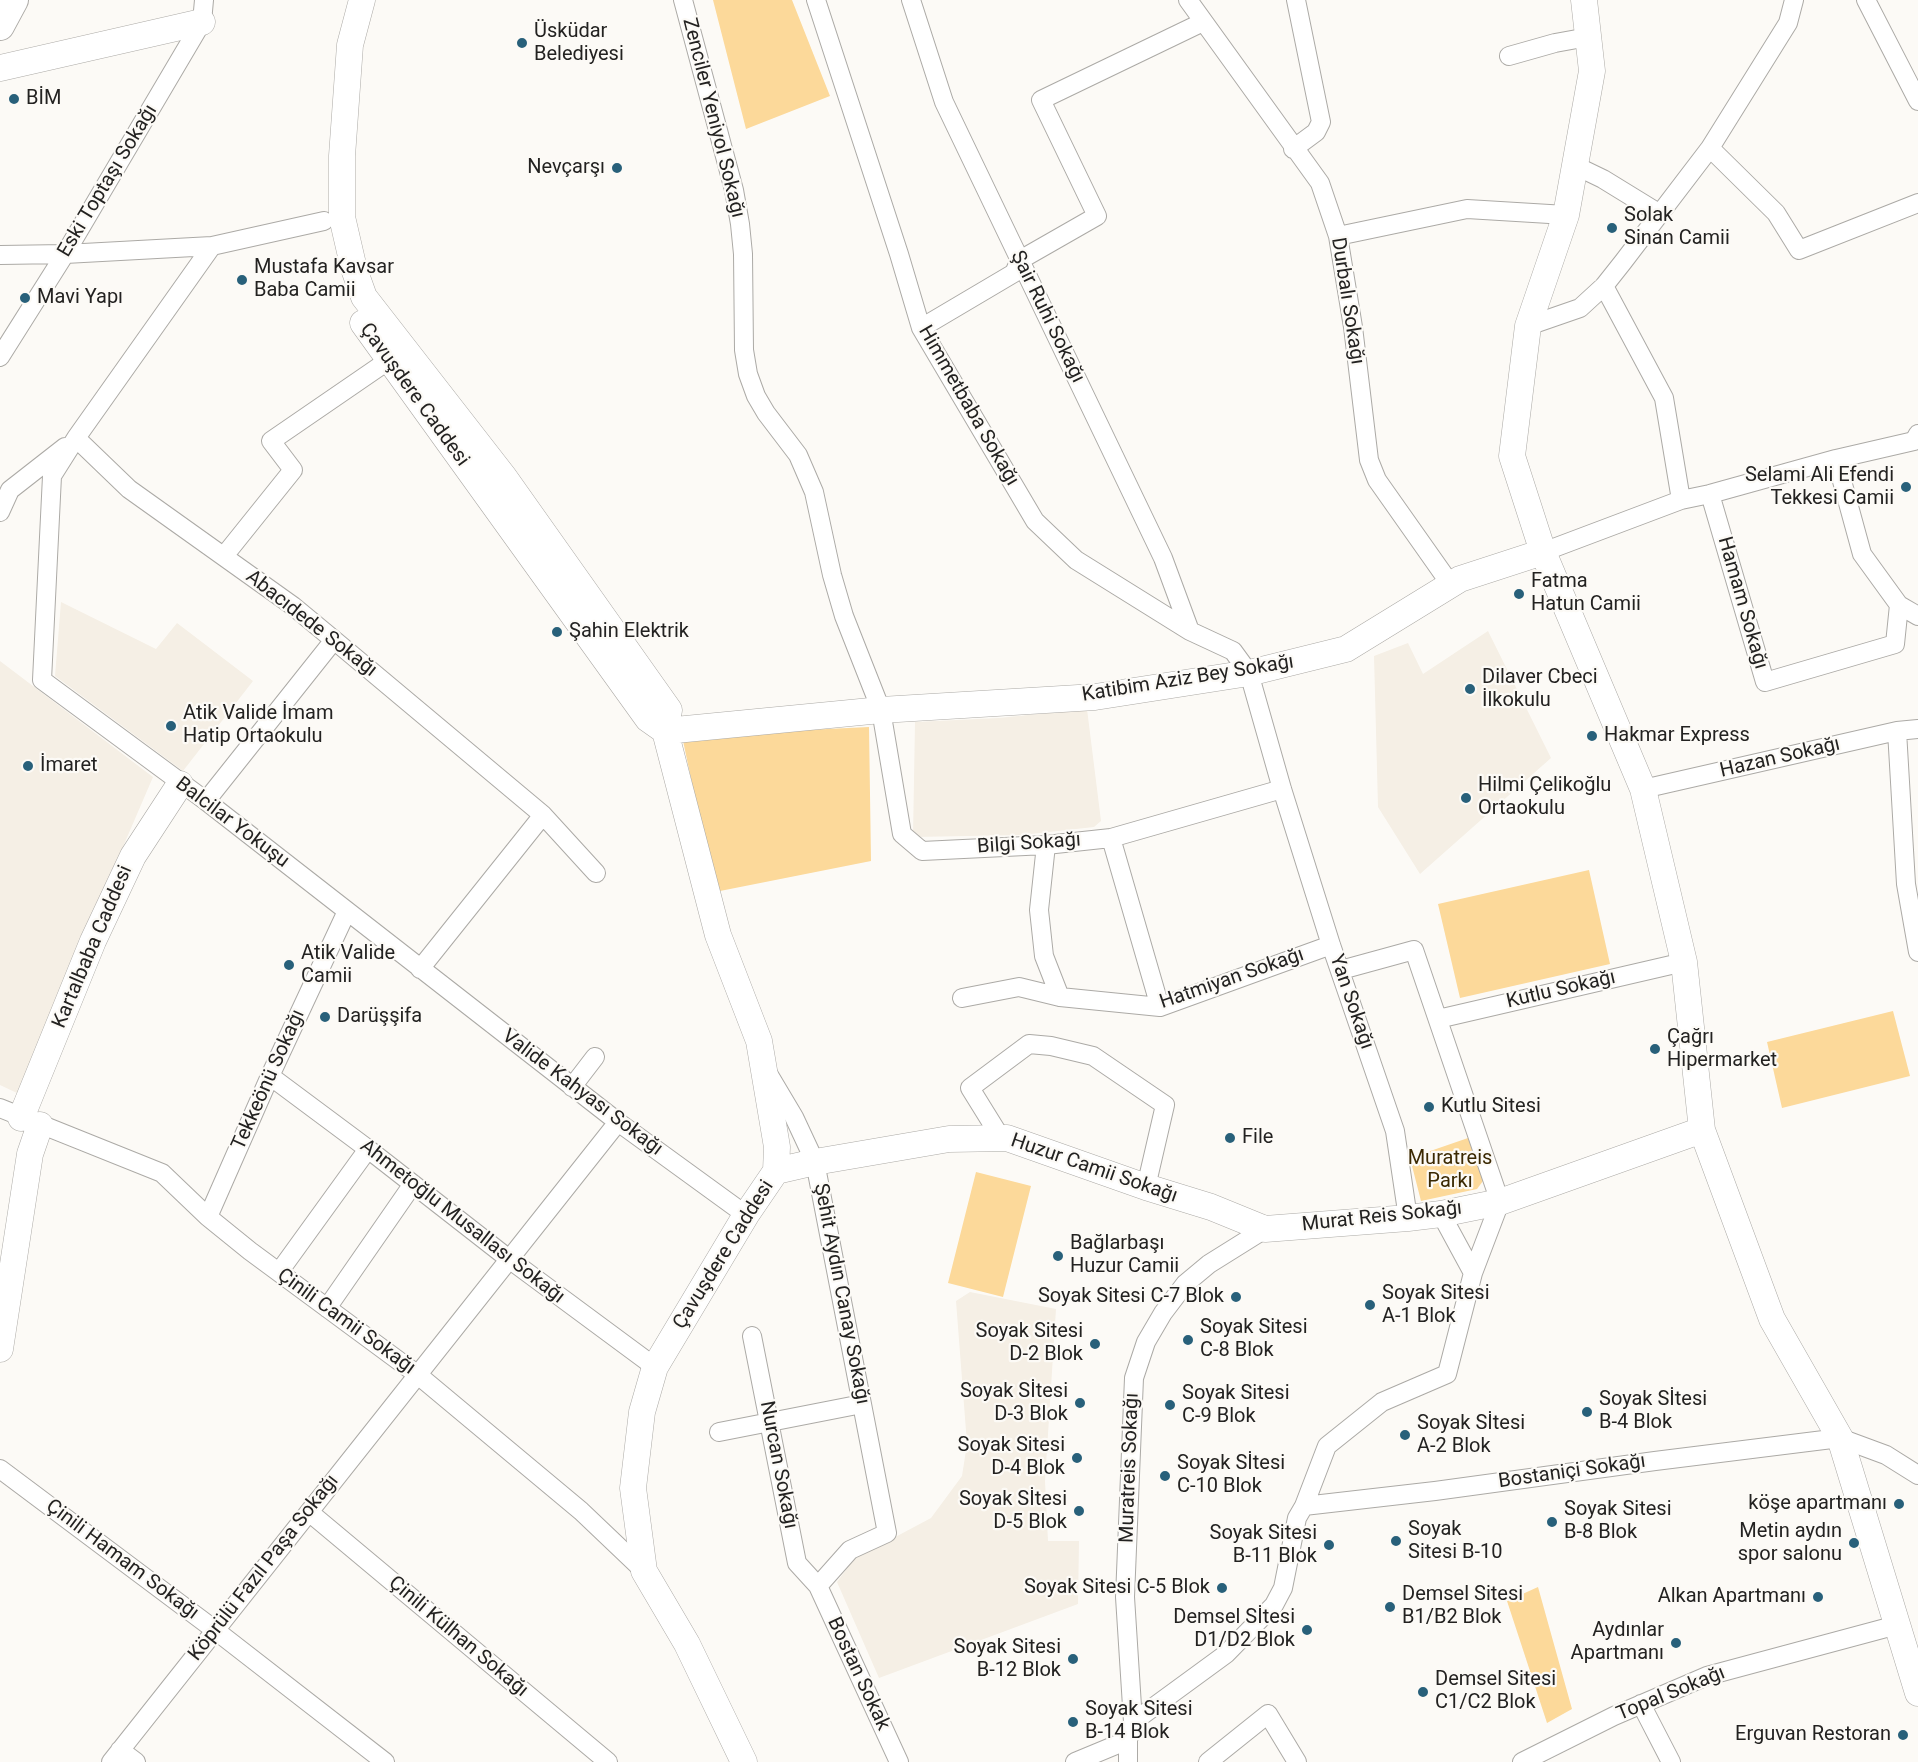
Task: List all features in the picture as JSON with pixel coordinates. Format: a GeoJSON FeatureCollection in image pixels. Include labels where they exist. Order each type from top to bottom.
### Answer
{"type":"FeatureCollection","features":[{"type":"Feature","properties":{"kind":"main road"},"geometry":{"type":"LineString","coordinates":[[0,26],[14,0]]}},
{"type":"Feature","properties":{"kind":"street","name":"Çavuşdere Caddesi"},"geometry":{"type":"LineString","coordinates":[[346,0],[337,24],[324,161],[338,272],[358,317],[389,360],[505,499]]}},
{"type":"Feature","properties":{"kind":"street","name":"Çavuşdere Caddesi"},"geometry":{"type":"LineString","coordinates":[[362,0],[350,45],[342,156],[333,219],[364,297],[505,499],[648,719],[665,731],[718,935],[759,1041],[777,1147],[776,1171],[746,1215],[655,1367],[642,1412],[633,1488],[644,1571],[687,1644],[744,1762]]}},
{"type":"Feature","properties":{"kind":"street","name":"Zenciler Yeniyol Sokağı"},"geometry":{"type":"LineString","coordinates":[[683,0],[734,190],[740,224],[744,350],[748,374],[756,396],[766,413],[798,455],[807,472],[819,509],[832,575],[844,616],[881,710]]}},
{"type":"Feature","properties":{"kind":"street","name":"Himmetbaba Sokağı"},"geometry":{"type":"LineString","coordinates":[[816,0],[921,328],[1035,521],[1076,560],[1190,631],[1233,651],[1250,673]]}},
{"type":"Feature","properties":{"kind":"street","name":"Şair Ruhi Sokağı"},"geometry":{"type":"LineString","coordinates":[[911,0],[944,102],[1163,558],[1190,631]]}},
{"type":"Feature","properties":{"kind":"street","name":"Durbalı Sokağı"},"geometry":{"type":"LineString","coordinates":[[1188,0],[1293,149],[1320,183],[1338,236],[1353,327],[1369,460],[1377,480],[1451,585]]}},
{"type":"Feature","properties":{"kind":"street"},"geometry":{"type":"LineString","coordinates":[[1293,149],[1316,132],[1320,122],[1296,0]]}},
{"type":"Feature","properties":{"kind":"street"},"geometry":{"type":"LineString","coordinates":[[1584,0],[1592,71],[1566,215],[1528,326],[1512,456],[1543,552],[1642,789],[1684,962],[1702,1130],[1772,1319],[1840,1438],[1918,1693]]}},
{"type":"Feature","properties":{"kind":"street"},"geometry":{"type":"LineString","coordinates":[[1528,326],[1580,308],[1604,286],[1710,148],[1788,23],[1794,0]]}},
{"type":"Feature","properties":{"kind":"street"},"geometry":{"type":"LineString","coordinates":[[1866,0],[1918,101]]}},
{"type":"Feature","properties":{"kind":"street"},"geometry":{"type":"LineString","coordinates":[[0,68],[203,11]]}},
{"type":"Feature","properties":{"kind":"street","name":"Eski Toptaşı Sokağı"},"geometry":{"type":"LineString","coordinates":[[0,357],[64,254],[203,11]]}},
{"type":"Feature","properties":{"kind":"street"},"geometry":{"type":"LineString","coordinates":[[921,328],[1014,273],[1020,260],[1097,216],[1041,100],[1203,22]]}},
{"type":"Feature","properties":{"kind":"street"},"geometry":{"type":"LineString","coordinates":[[1509,57],[1555,43],[1588,37]]}},
{"type":"Feature","properties":{"kind":"street"},"geometry":{"type":"LineString","coordinates":[[1710,148],[1776,213],[1799,250],[1918,203]]}},
{"type":"Feature","properties":{"kind":"street"},"geometry":{"type":"LineString","coordinates":[[1574,165],[1603,179],[1660,214]]}},
{"type":"Feature","properties":{"kind":"street"},"geometry":{"type":"LineString","coordinates":[[1338,236],[1467,209],[1566,215]]}},
{"type":"Feature","properties":{"kind":"street"},"geometry":{"type":"LineString","coordinates":[[0,255],[212,246],[333,219]]}},
{"type":"Feature","properties":{"kind":"street"},"geometry":{"type":"LineString","coordinates":[[0,512],[10,490],[76,438],[212,246]]}},
{"type":"Feature","properties":{"kind":"street"},"geometry":{"type":"LineString","coordinates":[[1604,286],[1664,398],[1681,500]]}},
{"type":"Feature","properties":{"kind":"street"},"geometry":{"type":"LineString","coordinates":[[224,556],[293,470],[271,441],[389,360]]}},
{"type":"Feature","properties":{"kind":"street","name":"Katibim Aziz Bey Sokağı"},"geometry":{"type":"LineString","coordinates":[[665,731],[881,710],[1095,697],[1250,673],[1346,650],[1460,579],[1543,552],[1681,500],[1710,495],[1836,459],[1914,441],[1918,434]]}},
{"type":"Feature","properties":{"kind":"street","name":"Abacıdede Sokağı"},"geometry":{"type":"LineString","coordinates":[[76,438],[129,489],[293,606],[334,640],[543,815],[596,873]]}},
{"type":"Feature","properties":{"kind":"street","name":"Balcilar Yokuşu"},"geometry":{"type":"LineString","coordinates":[[76,438],[52,476],[42,680],[206,801],[420,969]]}},
{"type":"Feature","properties":{"kind":"street"},"geometry":{"type":"LineString","coordinates":[[1836,459],[1862,554],[1899,605],[1918,616]]}},
{"type":"Feature","properties":{"kind":"street","name":"Hamam Sokağı"},"geometry":{"type":"LineString","coordinates":[[1710,495],[1765,682],[1895,644],[1899,605]]}},
{"type":"Feature","properties":{"kind":"street"},"geometry":{"type":"LineString","coordinates":[[206,801],[334,640]]}},
{"type":"Feature","properties":{"kind":"street","name":"Yan Sokağı"},"geometry":{"type":"LineString","coordinates":[[1250,673],[1282,789],[1331,945],[1395,1131],[1408,1218]]}},
{"type":"Feature","properties":{"kind":"street","name":"Bilgi Sokağı"},"geometry":{"type":"LineString","coordinates":[[881,710],[902,834],[922,851],[1046,845],[1111,838]]}},
{"type":"Feature","properties":{"kind":"street","name":"Hazan Sokağı"},"geometry":{"type":"LineString","coordinates":[[1642,789],[1897,731],[1918,729]]}},
{"type":"Feature","properties":{"kind":"street"},"geometry":{"type":"LineString","coordinates":[[1897,731],[1906,884],[1918,952]]}},
{"type":"Feature","properties":{"kind":"street","name":"Kartalbaba Caddesi"},"geometry":{"type":"LineString","coordinates":[[0,1349],[30,1154],[20,1117],[93,941],[133,856],[180,784]]}},
{"type":"Feature","properties":{"kind":"street"},"geometry":{"type":"LineString","coordinates":[[1160,1007],[1111,838],[1282,789]]}},
{"type":"Feature","properties":{"kind":"street"},"geometry":{"type":"LineString","coordinates":[[420,969],[543,815]]}},
{"type":"Feature","properties":{"kind":"street"},"geometry":{"type":"LineString","coordinates":[[1046,845],[1039,910],[1044,956],[1060,998]]}},
{"type":"Feature","properties":{"kind":"street","name":"Tekkeönü Sokağı"},"geometry":{"type":"LineString","coordinates":[[208,1217],[270,1076],[347,911]]}},
{"type":"Feature","properties":{"kind":"street","name":"Hatmiyan Sokağı"},"geometry":{"type":"LineString","coordinates":[[962,998],[1019,987],[1060,998],[1160,1007],[1331,945]]}},
{"type":"Feature","properties":{"kind":"street"},"geometry":{"type":"LineString","coordinates":[[1075,1762],[1131,1731],[1226,1654],[1274,1605],[1283,1588],[1297,1518],[1304,1506],[1327,1446],[1382,1402],[1446,1374],[1473,1273],[1500,1202],[1414,950],[1341,970]]}},
{"type":"Feature","properties":{"kind":"street","name":"Kutlu Sokağı"},"geometry":{"type":"LineString","coordinates":[[1438,1019],[1684,962]]}},
{"type":"Feature","properties":{"kind":"street","name":"Valide Kahyası Sokağı"},"geometry":{"type":"LineString","coordinates":[[420,969],[618,1122],[746,1215]]}},
{"type":"Feature","properties":{"kind":"street"},"geometry":{"type":"LineString","coordinates":[[1001,1137],[970,1088],[1029,1044],[1051,1046],[1093,1056],[1165,1105],[1146,1187]]}},
{"type":"Feature","properties":{"kind":"street"},"geometry":{"type":"LineString","coordinates":[[572,1087],[595,1057]]}},
{"type":"Feature","properties":{"kind":"street","name":"Şehit Aydın Canay Sokağı"},"geometry":{"type":"LineString","coordinates":[[763,1065],[794,1117],[815,1162],[887,1533],[850,1550],[818,1586]]}},
{"type":"Feature","properties":{"kind":"street","name":"Ahmetoğlu Musallası Sokağı"},"geometry":{"type":"LineString","coordinates":[[270,1076],[509,1259],[655,1367]]}},
{"type":"Feature","properties":{"kind":"street","name":"Çinili Camii Sokağı"},"geometry":{"type":"LineString","coordinates":[[20,1117],[162,1173],[208,1217],[418,1375],[581,1511],[644,1571]]}},
{"type":"Feature","properties":{"kind":"street","name":"Köprülü Fazıl Paşa Sokağı"},"geometry":{"type":"LineString","coordinates":[[116,1756],[618,1122]]}},
{"type":"Feature","properties":{"kind":"street","name":"Murat Reis Sokağı"},"geometry":{"type":"LineString","coordinates":[[1265,1229],[1408,1218],[1500,1202],[1702,1130]]}},
{"type":"Feature","properties":{"kind":"street","name":"Huzur Camii Sokağı"},"geometry":{"type":"LineString","coordinates":[[776,1171],[949,1139],[1001,1137],[1211,1208],[1265,1229]]}},
{"type":"Feature","properties":{"kind":"street"},"geometry":{"type":"LineString","coordinates":[[279,1272],[368,1149]]}},
{"type":"Feature","properties":{"kind":"street"},"geometry":{"type":"LineString","coordinates":[[327,1308],[413,1184]]}},
{"type":"Feature","properties":{"kind":"street"},"geometry":{"type":"LineString","coordinates":[[1441,1214],[1473,1273]]}},
{"type":"Feature","properties":{"kind":"street","name":"Muratreis Sokağı"},"geometry":{"type":"LineString","coordinates":[[1128,1762],[1131,1731],[1125,1597],[1134,1378],[1146,1342],[1163,1313],[1185,1284],[1209,1264],[1265,1229]]}},
{"type":"Feature","properties":{"kind":"street","name":"Nurcan Sokağı"},"geometry":{"type":"LineString","coordinates":[[752,1336],[797,1563],[818,1586]]}},
{"type":"Feature","properties":{"kind":"street"},"geometry":{"type":"LineString","coordinates":[[719,1432],[862,1404]]}},
{"type":"Feature","properties":{"kind":"street"},"geometry":{"type":"LineString","coordinates":[[1840,1438],[1886,1455],[1918,1475]]}},
{"type":"Feature","properties":{"kind":"street","name":"Bostaniçi Sokağı"},"geometry":{"type":"LineString","coordinates":[[1304,1506],[1840,1438]]}},
{"type":"Feature","properties":{"kind":"street","name":"Çinili Hamam Sokağı"},"geometry":{"type":"LineString","coordinates":[[0,1469],[215,1630],[385,1762]]}},
{"type":"Feature","properties":{"kind":"street","name":"Çinili Külhan Sokağı"},"geometry":{"type":"LineString","coordinates":[[309,1512],[608,1762]]}},
{"type":"Feature","properties":{"kind":"street","name":"Bostan Sokak"},"geometry":{"type":"LineString","coordinates":[[818,1586],[899,1762]]}},
{"type":"Feature","properties":{"kind":"street","name":"Topal Sokağı"},"geometry":{"type":"LineString","coordinates":[[1522,1762],[1641,1704],[1707,1676],[1897,1625]]}},
{"type":"Feature","properties":{"kind":"street"},"geometry":{"type":"LineString","coordinates":[[1641,1704],[1671,1762]]}},
{"type":"Feature","properties":{"kind":"street"},"geometry":{"type":"LineString","coordinates":[[1208,1762],[1268,1714],[1297,1762]]}},
{"type":"Feature","properties":{"kind":"street"},"geometry":{"type":"LineString","coordinates":[[116,1756],[136,1762]]}},
{"type":"Feature","properties":{"kind":"shaded area","name":"Atik Valide İmam Hatip Ortaokulu"},"geometry":{"type":"Polygon","coordinates":[[[61,602],[156,649],[177,623],[253,681],[183,771],[55,676],[61,602]]]}},
{"type":"Feature","properties":{"kind":"shaded area"},"geometry":{"type":"Polygon","coordinates":[[[1488,631],[1551,758],[1420,874],[1378,807],[1374,656],[1408,643],[1423,674],[1488,631]]]}},
{"type":"Feature","properties":{"kind":"shaded area"},"geometry":{"type":"Polygon","coordinates":[[[0,661],[153,777],[17,1093],[0,1085],[0,661]]]}},
{"type":"Feature","properties":{"kind":"shaded area"},"geometry":{"type":"Polygon","coordinates":[[[1087,709],[1101,821],[1094,827],[1022,835],[913,837],[915,722],[999,718],[1087,709]]]}},
{"type":"Feature","properties":{"kind":"shaded area"},"geometry":{"type":"Polygon","coordinates":[[[970,1292],[1056,1309],[1045,1481],[1048,1541],[1079,1541],[1078,1604],[879,1678],[837,1582],[854,1559],[931,1518],[962,1476],[967,1444],[956,1301],[970,1292]]]}},
{"type":"Feature","properties":{"kind":"green space"},"geometry":{"type":"Polygon","coordinates":[[[713,0],[792,0],[830,96],[746,129],[713,0]]]}},
{"type":"Feature","properties":{"kind":"green space"},"geometry":{"type":"Polygon","coordinates":[[[869,727],[871,861],[715,892],[682,736],[869,727]]]}},
{"type":"Feature","properties":{"kind":"green space"},"geometry":{"type":"Polygon","coordinates":[[[1589,870],[1610,964],[1460,998],[1438,904],[1589,870]]]}},
{"type":"Feature","properties":{"kind":"green space"},"geometry":{"type":"Polygon","coordinates":[[[1893,1011],[1910,1076],[1782,1108],[1767,1042],[1893,1011]]]}},
{"type":"Feature","properties":{"kind":"green space","name":"Muratreis Parkı"},"geometry":{"type":"Polygon","coordinates":[[[1468,1138],[1483,1181],[1477,1189],[1421,1201],[1410,1158],[1468,1138]]]}},
{"type":"Feature","properties":{"kind":"green space"},"geometry":{"type":"Polygon","coordinates":[[[976,1172],[1031,1186],[1003,1297],[948,1283],[976,1172]]]}},
{"type":"Feature","properties":{"kind":"green space"},"geometry":{"type":"Polygon","coordinates":[[[1538,1587],[1572,1709],[1547,1723],[1507,1601],[1538,1587]]]}},
{"type":"Feature","properties":{"kind":"place","name":"Üsküdar Belediyesi"},"geometry":{"type":"Point","coordinates":[522,43]}},
{"type":"Feature","properties":{"kind":"place","name":"BİM"},"geometry":{"type":"Point","coordinates":[14,99]}},
{"type":"Feature","properties":{"kind":"place","name":"Nevçarşı"},"geometry":{"type":"Point","coordinates":[617,168]}},
{"type":"Feature","properties":{"kind":"place","name":"Solak Sinan Camii"},"geometry":{"type":"Point","coordinates":[1612,228]}},
{"type":"Feature","properties":{"kind":"place","name":"Mustafa Kavsar Baba Camii"},"geometry":{"type":"Point","coordinates":[242,280]}},
{"type":"Feature","properties":{"kind":"place","name":"Mavi Yapı"},"geometry":{"type":"Point","coordinates":[25,298]}},
{"type":"Feature","properties":{"kind":"place","name":"Selami Ali Efendi Tekkesi Camii"},"geometry":{"type":"Point","coordinates":[1906,487]}},
{"type":"Feature","properties":{"kind":"place","name":"Fatma Hatun Camii"},"geometry":{"type":"Point","coordinates":[1519,594]}},
{"type":"Feature","properties":{"kind":"place","name":"Şahin Elektrik"},"geometry":{"type":"Point","coordinates":[557,632]}},
{"type":"Feature","properties":{"kind":"place","name":"Dilaver Cbeci İlkokulu"},"geometry":{"type":"Point","coordinates":[1470,689]}},
{"type":"Feature","properties":{"kind":"place","name":"Atik Valide İmam Hatip Ortaokulu"},"geometry":{"type":"Point","coordinates":[171,726]}},
{"type":"Feature","properties":{"kind":"place","name":"Hakmar Express"},"geometry":{"type":"Point","coordinates":[1592,736]}},
{"type":"Feature","properties":{"kind":"place","name":"İmaret"},"geometry":{"type":"Point","coordinates":[28,766]}},
{"type":"Feature","properties":{"kind":"place","name":"Hilmi Çelikoğlu Ortaokulu"},"geometry":{"type":"Point","coordinates":[1466,798]}},
{"type":"Feature","properties":{"kind":"place","name":"Atik Valide Camii"},"geometry":{"type":"Point","coordinates":[289,965]}},
{"type":"Feature","properties":{"kind":"place","name":"Darüşşifa"},"geometry":{"type":"Point","coordinates":[325,1017]}},
{"type":"Feature","properties":{"kind":"place","name":"Çağrı Hipermarket"},"geometry":{"type":"Point","coordinates":[1655,1049]}},
{"type":"Feature","properties":{"kind":"place","name":"Kutlu Sitesi"},"geometry":{"type":"Point","coordinates":[1429,1107]}},
{"type":"Feature","properties":{"kind":"place","name":"File"},"geometry":{"type":"Point","coordinates":[1230,1138]}},
{"type":"Feature","properties":{"kind":"place","name":"Bağlarbaşı Huzur Camii"},"geometry":{"type":"Point","coordinates":[1058,1256]}},
{"type":"Feature","properties":{"kind":"place","name":"Soyak Sitesi C-7 Blok"},"geometry":{"type":"Point","coordinates":[1236,1297]}},
{"type":"Feature","properties":{"kind":"place","name":"Soyak Sitesi A-1 Blok"},"geometry":{"type":"Point","coordinates":[1370,1305]}},
{"type":"Feature","properties":{"kind":"place","name":"Soyak Sitesi C-8 Blok"},"geometry":{"type":"Point","coordinates":[1188,1340]}},
{"type":"Feature","properties":{"kind":"place","name":"Soyak Sitesi D-2 Blok"},"geometry":{"type":"Point","coordinates":[1095,1344]}},
{"type":"Feature","properties":{"kind":"place","name":"Soyak Sİtesi D-3 Blok"},"geometry":{"type":"Point","coordinates":[1080,1403]}},
{"type":"Feature","properties":{"kind":"place","name":"Soyak Sitesi C-9 Blok"},"geometry":{"type":"Point","coordinates":[1170,1405]}},
{"type":"Feature","properties":{"kind":"place","name":"Soyak Sİtesi B-4 Blok"},"geometry":{"type":"Point","coordinates":[1587,1412]}},
{"type":"Feature","properties":{"kind":"place","name":"Soyak Sİtesi A-2 Blok"},"geometry":{"type":"Point","coordinates":[1405,1435]}},
{"type":"Feature","properties":{"kind":"place","name":"Soyak Sitesi D-4 Blok"},"geometry":{"type":"Point","coordinates":[1077,1458]}},
{"type":"Feature","properties":{"kind":"place","name":"Soyak Sİtesi C-10 Blok"},"geometry":{"type":"Point","coordinates":[1165,1476]}},
{"type":"Feature","properties":{"kind":"place","name":"köşe apartmanı"},"geometry":{"type":"Point","coordinates":[1899,1504]}},
{"type":"Feature","properties":{"kind":"place","name":"Soyak Sİtesi D-5 Blok"},"geometry":{"type":"Point","coordinates":[1079,1511]}},
{"type":"Feature","properties":{"kind":"place","name":"Soyak Sitesi B-8 Blok"},"geometry":{"type":"Point","coordinates":[1552,1522]}},
{"type":"Feature","properties":{"kind":"place","name":"Soyak Sitesi B-10"},"geometry":{"type":"Point","coordinates":[1396,1541]}},
{"type":"Feature","properties":{"kind":"place","name":"Metin aydın spor salonu"},"geometry":{"type":"Point","coordinates":[1854,1543]}},
{"type":"Feature","properties":{"kind":"place","name":"Soyak Sitesi B-11 Blok"},"geometry":{"type":"Point","coordinates":[1329,1545]}},
{"type":"Feature","properties":{"kind":"place","name":"Soyak Sitesi C-5 Blok"},"geometry":{"type":"Point","coordinates":[1222,1588]}},
{"type":"Feature","properties":{"kind":"place","name":"Alkan Apartmanı"},"geometry":{"type":"Point","coordinates":[1818,1597]}},
{"type":"Feature","properties":{"kind":"place","name":"Demsel Sitesi B1/B2 Blok"},"geometry":{"type":"Point","coordinates":[1390,1607]}},
{"type":"Feature","properties":{"kind":"place","name":"Demsel Sİtesi D1/D2 Blok"},"geometry":{"type":"Point","coordinates":[1307,1630]}},
{"type":"Feature","properties":{"kind":"place","name":"Aydınlar Apartmanı"},"geometry":{"type":"Point","coordinates":[1676,1643]}},
{"type":"Feature","properties":{"kind":"place","name":"Soyak Sitesi B-12 Blok"},"geometry":{"type":"Point","coordinates":[1073,1659]}},
{"type":"Feature","properties":{"kind":"place","name":"Demsel Sitesi C1/C2 Blok"},"geometry":{"type":"Point","coordinates":[1423,1692]}},
{"type":"Feature","properties":{"kind":"place","name":"Soyak Sitesi B-14 Blok"},"geometry":{"type":"Point","coordinates":[1073,1722]}},
{"type":"Feature","properties":{"kind":"place","name":"Erguvan Restoran"},"geometry":{"type":"Point","coordinates":[1903,1735]}}]}
